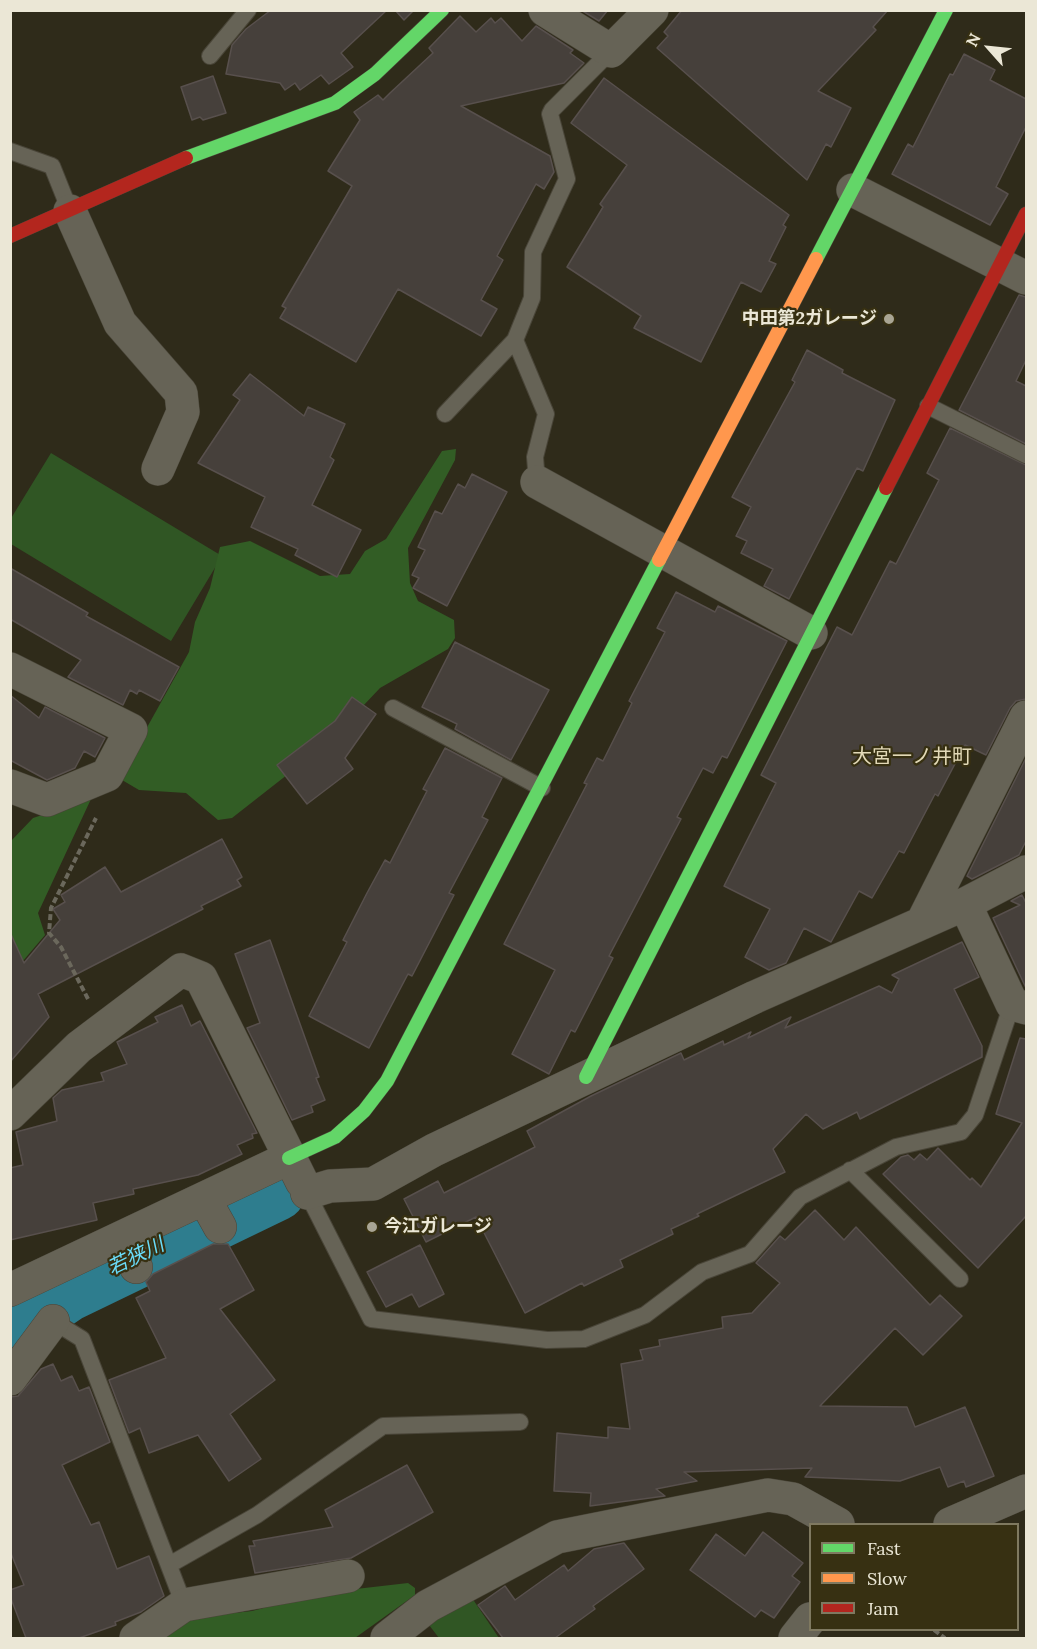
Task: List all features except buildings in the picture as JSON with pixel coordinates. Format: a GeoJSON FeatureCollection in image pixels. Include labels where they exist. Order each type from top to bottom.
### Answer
{"type":"FeatureCollection","features":[{"type":"Feature","properties":{"kind":"street"},"geometry":{"type":"LineString","coordinates":[[10,236],[208,148],[335,103],[375,74],[442,10]]}},
{"type":"Feature","properties":{"kind":"street"},"geometry":{"type":"LineString","coordinates":[[545,10],[611,51],[652,10]]}},
{"type":"Feature","properties":{"kind":"street"},"geometry":{"type":"LineString","coordinates":[[10,1379],[58,1295],[130,1253],[212,1214],[299,1177],[335,1137],[364,1111],[387,1081],[542,788],[663,551],[946,10]]}},
{"type":"Feature","properties":{"kind":"street"},"geometry":{"type":"LineString","coordinates":[[853,190],[1014,271]]}},
{"type":"Feature","properties":{"kind":"street"},"geometry":{"type":"LineString","coordinates":[[70,211],[120,323],[181,393],[183,412],[158,469]]}},
{"type":"Feature","properties":{"kind":"street"},"geometry":{"type":"LineString","coordinates":[[586,1077],[928,406],[1014,271],[1026,214]]}},
{"type":"Feature","properties":{"kind":"street"},"geometry":{"type":"LineString","coordinates":[[537,482],[811,633]]}},
{"type":"Feature","properties":{"kind":"street"},"geometry":{"type":"LineString","coordinates":[[10,669],[131,730],[107,775],[47,800],[10,786]]}},
{"type":"Feature","properties":{"kind":"street"},"geometry":{"type":"LineString","coordinates":[[923,921],[1026,717]]}},
{"type":"Feature","properties":{"kind":"street"},"geometry":{"type":"LineString","coordinates":[[10,1114],[79,1047],[181,970],[201,978],[299,1177],[330,1186],[373,1184],[434,1150],[755,996],[965,904],[1026,872]]}},
{"type":"Feature","properties":{"kind":"street"},"geometry":{"type":"LineString","coordinates":[[965,904],[1019,1006]]}},
{"type":"Feature","properties":{"kind":"street"},"geometry":{"type":"LineString","coordinates":[[10,1290],[58,1295]]}},
{"type":"Feature","properties":{"kind":"street"},"geometry":{"type":"LineString","coordinates":[[952,1523],[1026,1491]]}},
{"type":"Feature","properties":{"kind":"street"},"geometry":{"type":"LineString","coordinates":[[387,1638],[428,1606],[557,1537],[768,1495],[793,1498],[836,1523]]}},
{"type":"Feature","properties":{"kind":"street"},"geometry":{"type":"LineString","coordinates":[[136,1638],[184,1605],[348,1576]]}},
{"type":"Feature","properties":{"kind":"street"},"geometry":{"type":"LineString","coordinates":[[795,1638],[809,1620]]}},
{"type":"Feature","properties":{"kind":"lane"},"geometry":{"type":"LineString","coordinates":[[210,56],[248,10]]}},
{"type":"Feature","properties":{"kind":"lane"},"geometry":{"type":"LineString","coordinates":[[445,414],[515,340],[532,298],[533,252],[567,179],[550,114],[611,51]]}},
{"type":"Feature","properties":{"kind":"lane"},"geometry":{"type":"LineString","coordinates":[[10,151],[52,166],[70,211]]}},
{"type":"Feature","properties":{"kind":"lane"},"geometry":{"type":"LineString","coordinates":[[515,340],[546,414],[535,457],[537,482]]}},
{"type":"Feature","properties":{"kind":"lane"},"geometry":{"type":"LineString","coordinates":[[928,406],[1026,455]]}},
{"type":"Feature","properties":{"kind":"lane"},"geometry":{"type":"LineString","coordinates":[[393,708],[542,788]]}},
{"type":"Feature","properties":{"kind":"lane"},"geometry":{"type":"LineString","coordinates":[[299,1177],[371,1319],[556,1340],[584,1339],[645,1315],[702,1272],[750,1254],[800,1197],[896,1147],[961,1132],[975,1115],[1019,1006]]}},
{"type":"Feature","properties":{"kind":"lane"},"geometry":{"type":"LineString","coordinates":[[850,1170],[960,1279]]}},
{"type":"Feature","properties":{"kind":"lane"},"geometry":{"type":"LineString","coordinates":[[58,1295],[81,1339],[184,1605]]}},
{"type":"Feature","properties":{"kind":"lane"},"geometry":{"type":"LineString","coordinates":[[168,1565],[258,1515],[383,1426],[520,1422]]}},
{"type":"Feature","properties":{"kind":"path"},"geometry":{"type":"LineString","coordinates":[[84,841],[51,908],[49,933],[61,947],[103,1029]]}},
{"type":"Feature","properties":{"kind":"green space"},"geometry":{"type":"Polygon","coordinates":[[[456,449],[455,460],[408,548],[410,583],[418,601],[454,620],[455,638],[448,649],[380,688],[329,742],[232,818],[218,820],[186,793],[139,790],[122,780],[145,731],[189,652],[195,622],[210,588],[220,547],[250,541],[320,576],[350,574],[365,551],[386,539],[442,451],[456,449]]]}},
{"type":"Feature","properties":{"kind":"green space"},"geometry":{"type":"Polygon","coordinates":[[[51,453],[222,556],[171,641],[11,544],[10,520],[51,453]]]}},
{"type":"Feature","properties":{"kind":"green space"},"geometry":{"type":"Polygon","coordinates":[[[91,799],[38,913],[45,935],[11,975],[11,841],[33,818],[91,799]]]}},
{"type":"Feature","properties":{"kind":"green space"},"geometry":{"type":"Polygon","coordinates":[[[408,1583],[415,1588],[415,1595],[355,1638],[154,1638],[186,1621],[206,1616],[252,1611],[321,1593],[408,1583]]]}},
{"type":"Feature","properties":{"kind":"green space"},"geometry":{"type":"Polygon","coordinates":[[[470,1595],[499,1638],[439,1638],[429,1625],[470,1595]]]}},
{"type":"Feature","properties":{"kind":"waterway","name":"若狭川"},"geometry":{"type":"LineString","coordinates":[[10,1344],[41,1308],[66,1291],[275,1190]]}},
{"type":"Feature","properties":{"kind":"traffic: fast"},"geometry":{"type":"LineString","coordinates":[[186,158],[335,103],[375,74],[442,10]]}},
{"type":"Feature","properties":{"kind":"traffic: fast"},"geometry":{"type":"LineString","coordinates":[[816,259],[946,10]]}},
{"type":"Feature","properties":{"kind":"traffic: fast"},"geometry":{"type":"LineString","coordinates":[[586,1077],[886,488]]}},
{"type":"Feature","properties":{"kind":"traffic: fast"},"geometry":{"type":"LineString","coordinates":[[289,1158],[335,1137],[364,1111],[387,1081],[659,560]]}},
{"type":"Feature","properties":{"kind":"traffic: slow"},"geometry":{"type":"LineString","coordinates":[[659,560],[816,259]]}},
{"type":"Feature","properties":{"kind":"traffic: jam"},"geometry":{"type":"LineString","coordinates":[[10,236],[186,158]]}},
{"type":"Feature","properties":{"kind":"traffic: jam"},"geometry":{"type":"LineString","coordinates":[[886,488],[1026,214]]}},
{"type":"Feature","properties":{"kind":"place","name":"中田第2ガレージ"},"geometry":{"type":"Point","coordinates":[889,319]}},
{"type":"Feature","properties":{"kind":"place","name":"今江ガレージ"},"geometry":{"type":"Point","coordinates":[372,1227]}},
{"type":"Feature","properties":{"kind":"district","name":"大宮一ノ井町"},"geometry":{"type":"Point","coordinates":[912,757]}}]}
